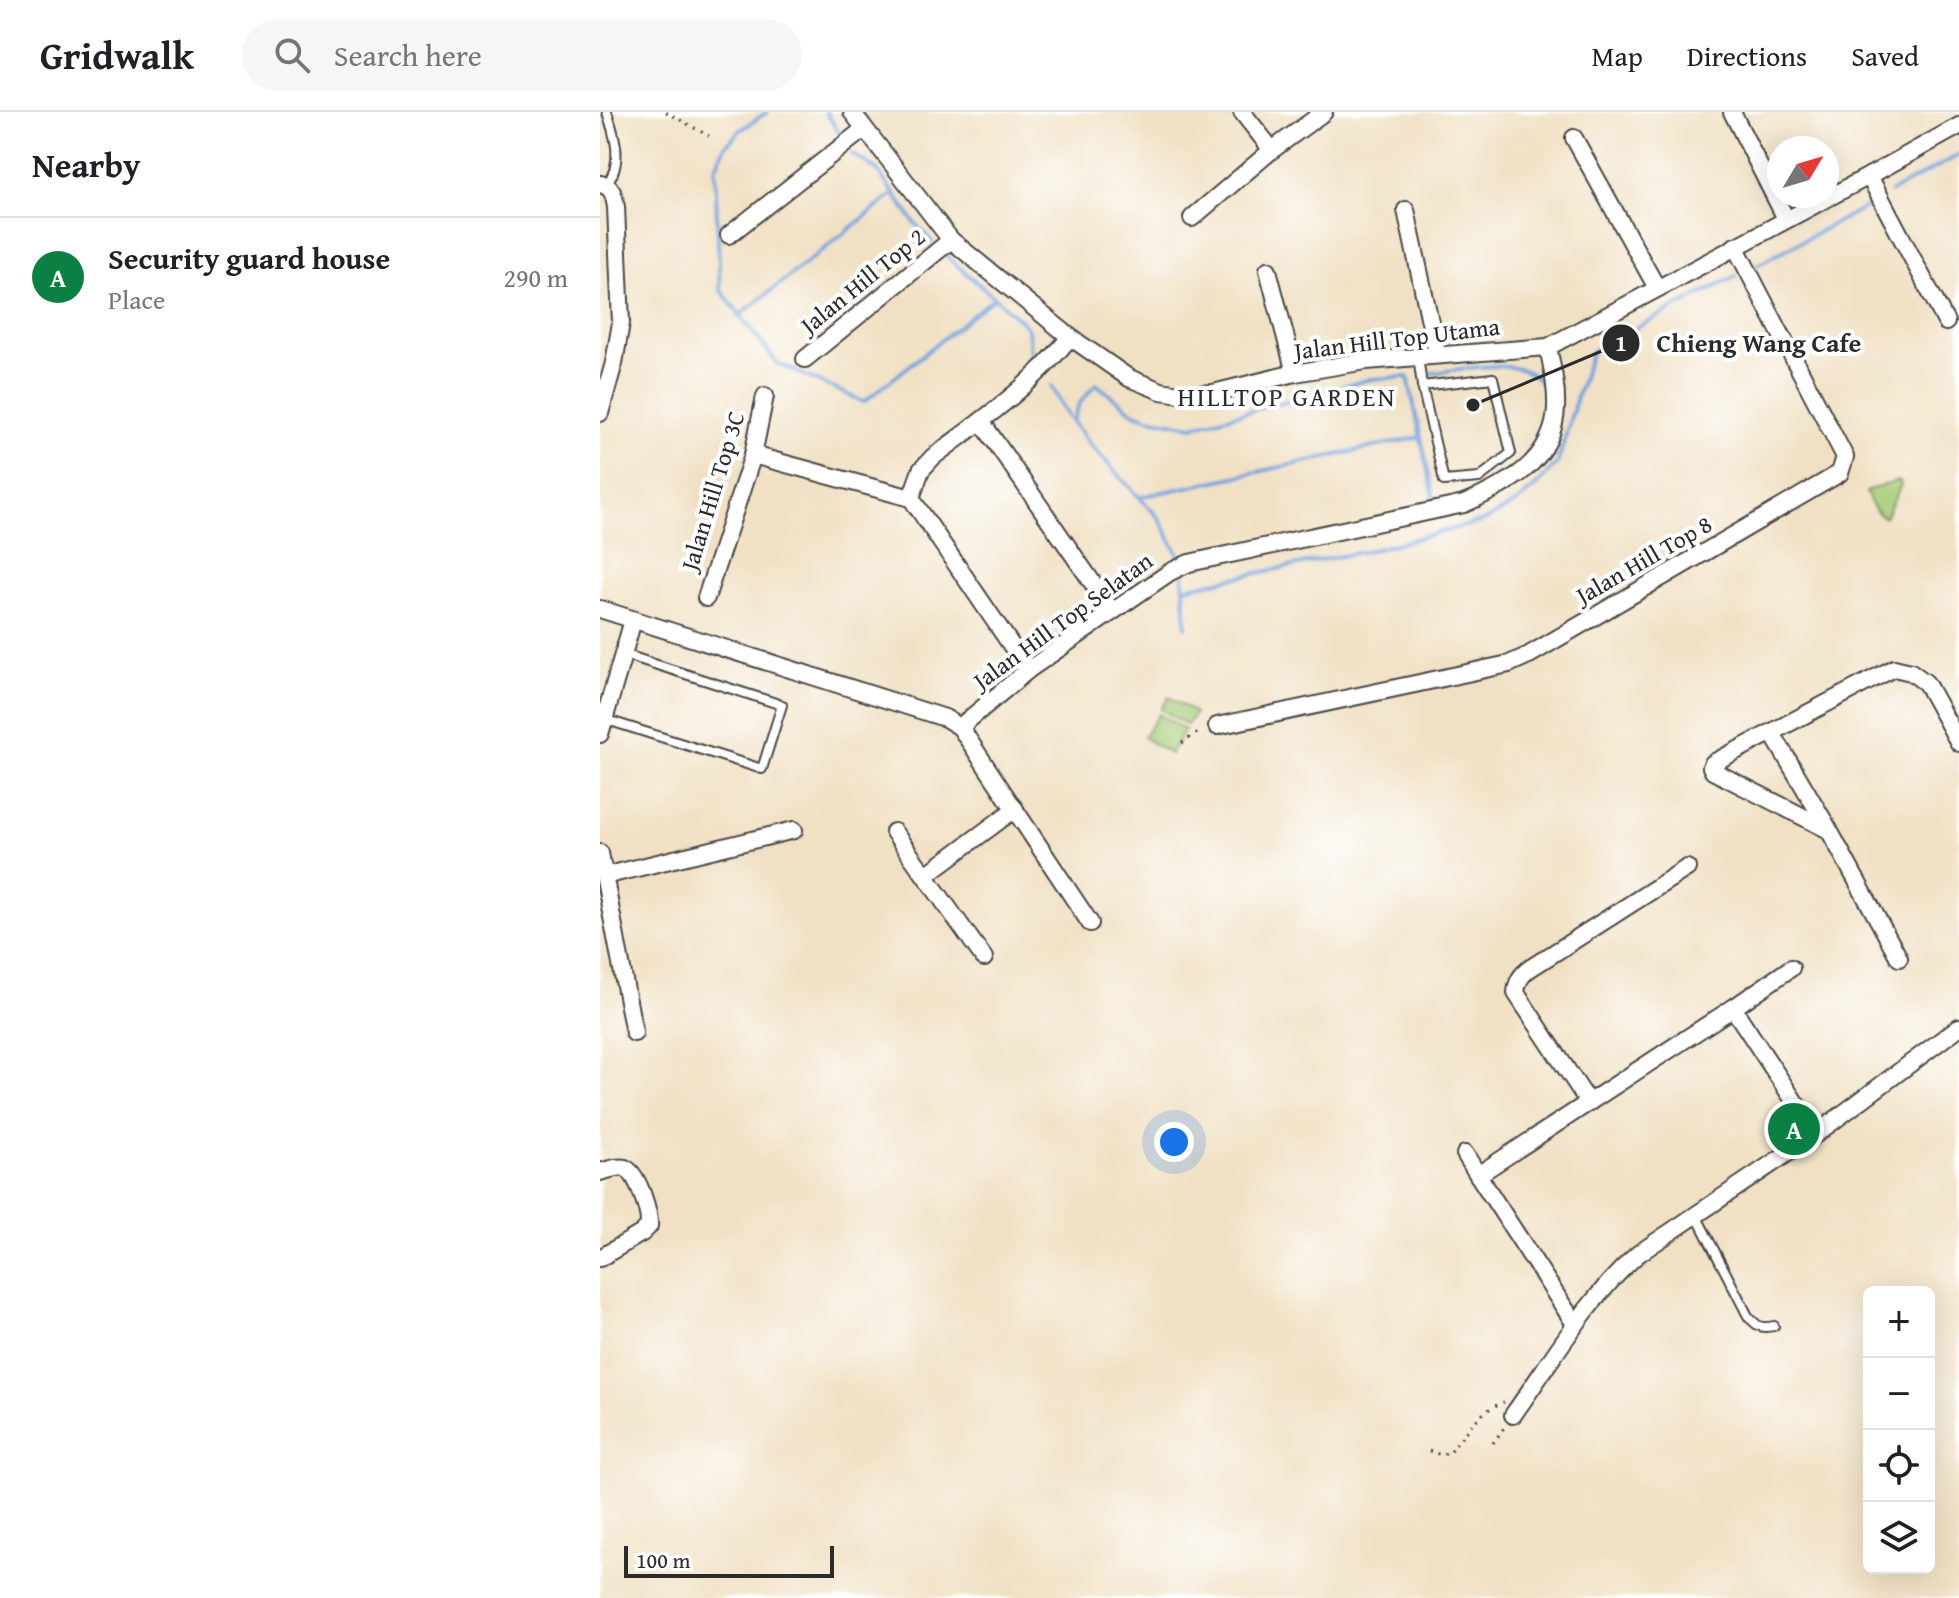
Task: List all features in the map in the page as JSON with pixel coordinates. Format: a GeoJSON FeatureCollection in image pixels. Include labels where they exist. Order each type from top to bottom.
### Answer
{"type":"FeatureCollection","features":[{"type":"Feature","properties":{"kind":"street","name":"Jalan Hill Top Utama"},"geometry":{"type":"LineString","coordinates":[[852,112],[951,240],[1070,337],[1129,378],[1161,391],[1186,395],[1213,393],[1295,373],[1366,361],[1548,347],[1959,126]]}},
{"type":"Feature","properties":{"kind":"street"},"geometry":{"type":"LineString","coordinates":[[1242,112],[1272,150]]}},
{"type":"Feature","properties":{"kind":"street"},"geometry":{"type":"LineString","coordinates":[[1192,218],[1272,150],[1324,112]]}},
{"type":"Feature","properties":{"kind":"street"},"geometry":{"type":"LineString","coordinates":[[1732,112],[1786,219]]}},
{"type":"Feature","properties":{"kind":"street"},"geometry":{"type":"LineString","coordinates":[[729,235],[864,129]]}},
{"type":"Feature","properties":{"kind":"street"},"geometry":{"type":"LineString","coordinates":[[1574,138],[1657,288]]}},
{"type":"Feature","properties":{"kind":"street"},"geometry":{"type":"LineString","coordinates":[[1869,176],[1946,322]]}},
{"type":"Feature","properties":{"kind":"street"},"geometry":{"type":"LineString","coordinates":[[600,413],[621,323],[616,207],[613,193],[603,185]]}},
{"type":"Feature","properties":{"kind":"street"},"geometry":{"type":"LineString","coordinates":[[1406,210],[1437,354]]}},
{"type":"Feature","properties":{"kind":"street","name":"Jalan Hill Top 2"},"geometry":{"type":"LineString","coordinates":[[805,359],[951,240]]}},
{"type":"Feature","properties":{"kind":"street","name":"Jalan Hill Top 8"},"geometry":{"type":"LineString","coordinates":[[1217,726],[1509,664],[1840,473],[1845,457],[1735,246]]}},
{"type":"Feature","properties":{"kind":"street"},"geometry":{"type":"LineString","coordinates":[[1268,270],[1295,373]]}},
{"type":"Feature","properties":{"kind":"street"},"geometry":{"type":"LineString","coordinates":[[911,498],[921,470],[933,457],[1028,383],[1070,337]]}},
{"type":"Feature","properties":{"kind":"street","name":"Jalan Hill Top Selatan"},"geometry":{"type":"LineString","coordinates":[[960,727],[1028,670],[1170,572],[1189,563],[1464,504],[1497,490],[1529,466],[1543,451],[1551,436],[1557,409],[1548,347]]}},
{"type":"Feature","properties":{"kind":"street","name":"Jalan Hill Top 3C"},"geometry":{"type":"LineString","coordinates":[[706,598],[753,455],[765,396]]}},
{"type":"Feature","properties":{"kind":"street"},"geometry":{"type":"LineString","coordinates":[[981,421],[1112,611]]}},
{"type":"Feature","properties":{"kind":"street"},"geometry":{"type":"LineString","coordinates":[[753,455],[911,498],[1028,670]]}},
{"type":"Feature","properties":{"kind":"street"},"geometry":{"type":"LineString","coordinates":[[600,609],[945,718],[960,727],[1090,923]]}},
{"type":"Feature","properties":{"kind":"street"},"geometry":{"type":"LineString","coordinates":[[602,726],[633,620]]}},
{"type":"Feature","properties":{"kind":"street"},"geometry":{"type":"LineString","coordinates":[[1829,830],[1713,771],[1713,763],[1894,668],[1911,672],[1926,683],[1959,743]]}},
{"type":"Feature","properties":{"kind":"street"},"geometry":{"type":"LineString","coordinates":[[1772,733],[1899,958]]}},
{"type":"Feature","properties":{"kind":"street"},"geometry":{"type":"LineString","coordinates":[[926,875],[1015,809]]}},
{"type":"Feature","properties":{"kind":"street"},"geometry":{"type":"LineString","coordinates":[[604,876],[794,830]]}},
{"type":"Feature","properties":{"kind":"street"},"geometry":{"type":"LineString","coordinates":[[894,832],[984,958]]}},
{"type":"Feature","properties":{"kind":"street"},"geometry":{"type":"LineString","coordinates":[[600,853],[634,1033]]}},
{"type":"Feature","properties":{"kind":"street"},"geometry":{"type":"LineString","coordinates":[[1589,1103],[1516,993],[1517,984],[1529,969],[1687,868]]}},
{"type":"Feature","properties":{"kind":"street"},"geometry":{"type":"LineString","coordinates":[[1478,1175],[1791,968]]}},
{"type":"Feature","properties":{"kind":"street"},"geometry":{"type":"LineString","coordinates":[[1733,1008],[1816,1134]]}},
{"type":"Feature","properties":{"kind":"street"},"geometry":{"type":"LineString","coordinates":[[1516,1410],[1575,1324],[1618,1271],[1638,1254],[1816,1134],[1959,1027]]}},
{"type":"Feature","properties":{"kind":"street"},"geometry":{"type":"LineString","coordinates":[[1465,1154],[1575,1324]]}},
{"type":"Feature","properties":{"kind":"street"},"geometry":{"type":"LineString","coordinates":[[600,1172],[616,1168],[627,1169],[634,1175],[650,1216],[649,1226],[642,1233],[600,1258]]}},
{"type":"Feature","properties":{"kind":"lane"},"geometry":{"type":"LineString","coordinates":[[603,185],[614,176],[617,155],[615,135],[607,112]]}},
{"type":"Feature","properties":{"kind":"lane"},"geometry":{"type":"LineString","coordinates":[[1418,356],[1444,481],[1479,478],[1511,453]]}},
{"type":"Feature","properties":{"kind":"lane"},"geometry":{"type":"LineString","coordinates":[[1422,386],[1493,378],[1511,453],[1529,466]]}},
{"type":"Feature","properties":{"kind":"lane"},"geometry":{"type":"LineString","coordinates":[[602,726],[762,769],[782,705],[623,654]]}},
{"type":"Feature","properties":{"kind":"lane"},"geometry":{"type":"LineString","coordinates":[[1696,1215],[1748,1316],[1762,1328],[1774,1326]]}},
{"type":"Feature","properties":{"kind":"path"},"geometry":{"type":"LineString","coordinates":[[666,112],[709,136]]}},
{"type":"Feature","properties":{"kind":"path"},"geometry":{"type":"LineString","coordinates":[[1182,743],[1198,732],[1217,726]]}},
{"type":"Feature","properties":{"kind":"path"},"geometry":{"type":"LineString","coordinates":[[1429,1451],[1441,1455],[1450,1453],[1467,1429],[1486,1412],[1501,1402],[1511,1403],[1516,1410],[1493,1443]]}},
{"type":"Feature","properties":{"kind":"green space"},"geometry":{"type":"Polygon","coordinates":[[[1897,481],[1901,485],[1885,517],[1882,516],[1866,493],[1897,481]]]}},
{"type":"Feature","properties":{"kind":"green space"},"geometry":{"type":"Polygon","coordinates":[[[1169,697],[1195,713],[1187,725],[1161,709],[1169,697]]]}},
{"type":"Feature","properties":{"kind":"green space"},"geometry":{"type":"Polygon","coordinates":[[[1159,714],[1185,730],[1170,754],[1143,737],[1159,714]]]}},
{"type":"Feature","properties":{"kind":"waterway"},"geometry":{"type":"LineString","coordinates":[[767,112],[725,146],[715,169],[720,289],[740,315],[894,194]]}},
{"type":"Feature","properties":{"kind":"waterway"},"geometry":{"type":"LineString","coordinates":[[826,112],[840,134]]}},
{"type":"Feature","properties":{"kind":"waterway"},"geometry":{"type":"LineString","coordinates":[[852,154],[876,169],[932,242]]}},
{"type":"Feature","properties":{"kind":"waterway"},"geometry":{"type":"LineString","coordinates":[[1891,192],[1959,155]]}},
{"type":"Feature","properties":{"kind":"waterway"},"geometry":{"type":"LineString","coordinates":[[1757,265],[1871,204]]}},
{"type":"Feature","properties":{"kind":"waterway"},"geometry":{"type":"LineString","coordinates":[[946,256],[1023,322],[1028,330],[1031,354]]}},
{"type":"Feature","properties":{"kind":"waterway"},"geometry":{"type":"LineString","coordinates":[[1184,588],[1376,549],[1484,521],[1516,503],[1558,462],[1592,351],[1736,276]]}},
{"type":"Feature","properties":{"kind":"waterway"},"geometry":{"type":"LineString","coordinates":[[740,315],[777,363],[864,402],[995,297]]}},
{"type":"Feature","properties":{"kind":"waterway"},"geometry":{"type":"LineString","coordinates":[[1432,373],[1503,366],[1534,376],[1543,387],[1545,405],[1540,430],[1530,452]]}},
{"type":"Feature","properties":{"kind":"waterway"},"geometry":{"type":"LineString","coordinates":[[1073,422],[1079,404],[1096,384],[1133,412],[1148,418],[1193,426],[1371,379],[1407,377]]}},
{"type":"Feature","properties":{"kind":"waterway"},"geometry":{"type":"LineString","coordinates":[[1408,377],[1435,504]]}},
{"type":"Feature","properties":{"kind":"waterway"},"geometry":{"type":"LineString","coordinates":[[1051,386],[1068,416],[1091,446],[1159,518],[1181,559],[1184,559]]}},
{"type":"Feature","properties":{"kind":"waterway"},"geometry":{"type":"LineString","coordinates":[[1140,497],[1421,437]]}},
{"type":"Feature","properties":{"kind":"waterway"},"geometry":{"type":"LineString","coordinates":[[1183,572],[1186,627]]}},
{"type":"Feature","properties":{"kind":"place","name":"Chieng Wang Cafe"},"geometry":{"type":"Point","coordinates":[1473,405]}},
{"type":"Feature","properties":{"kind":"place","name":"Security guard house"},"geometry":{"type":"Point","coordinates":[1794,1129]}},
{"type":"Feature","properties":{"kind":"district","name":"HILLTOP GARDEN"},"geometry":{"type":"Point","coordinates":[1287,397]}}]}
